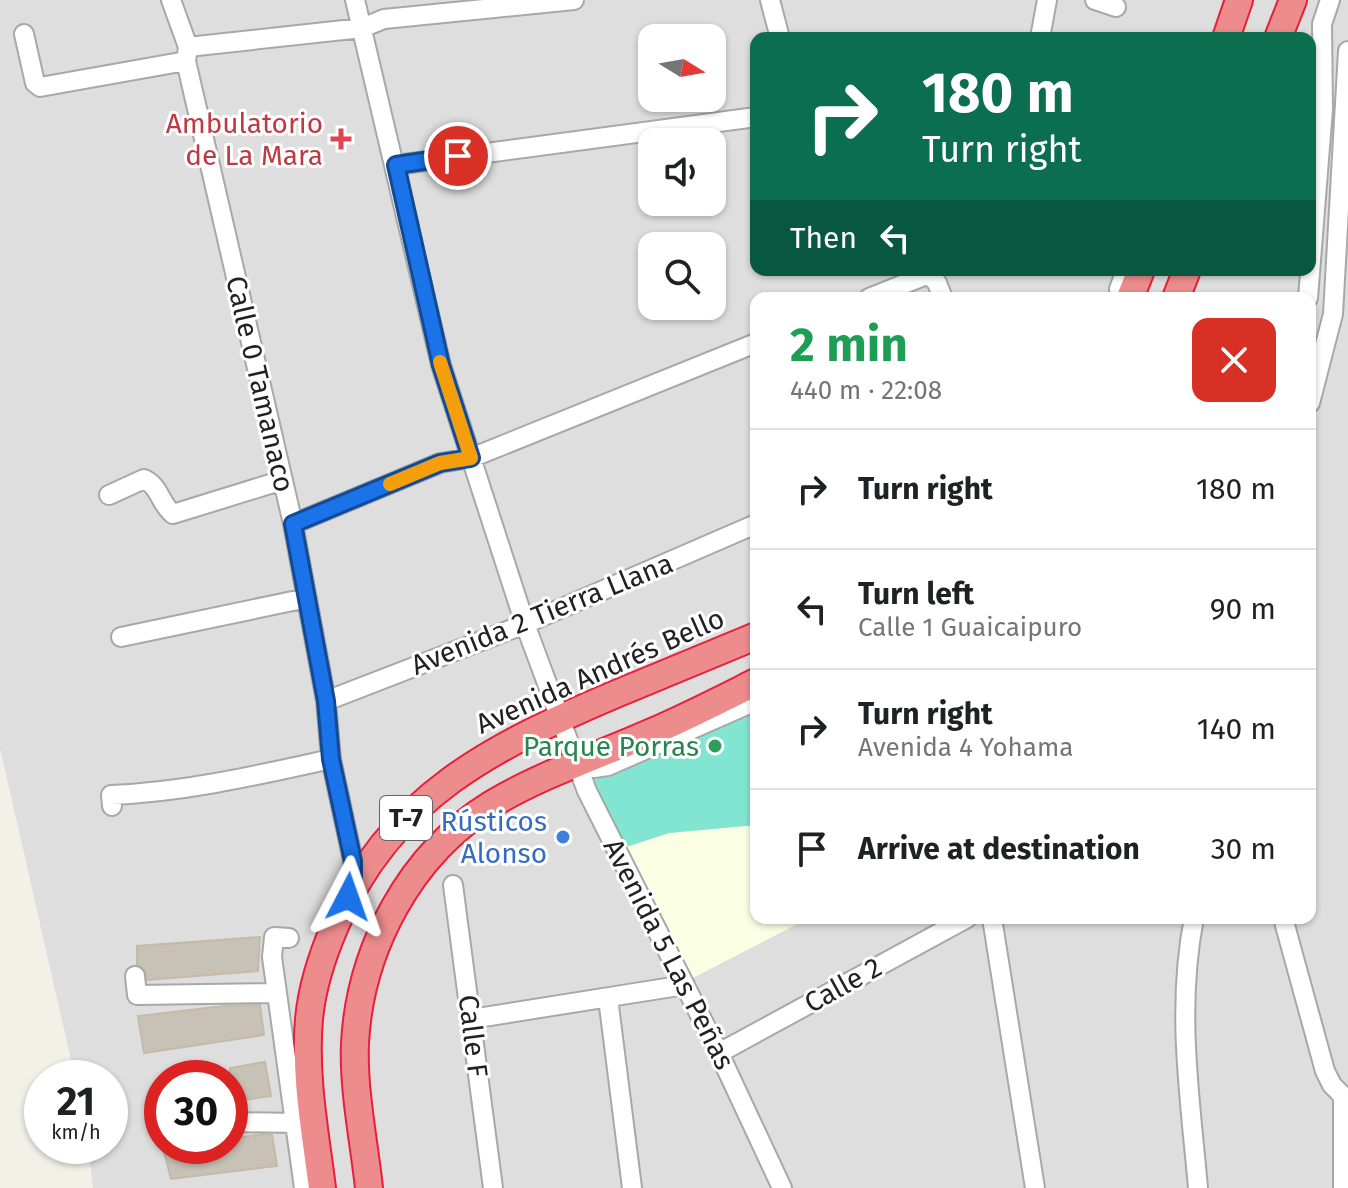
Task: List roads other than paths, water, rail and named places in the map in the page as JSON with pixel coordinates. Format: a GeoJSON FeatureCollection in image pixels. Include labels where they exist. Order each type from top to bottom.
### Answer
{"type":"FeatureCollection","features":[{"type":"Feature","properties":{"kind":"highway"},"geometry":{"type":"LineString","coordinates":[[1228,32],[1239,0]]}},
{"type":"Feature","properties":{"kind":"highway"},"geometry":{"type":"LineString","coordinates":[[1280,32],[1293,0]]}},
{"type":"Feature","properties":{"kind":"highway","name":"Avenida Andrés Bello"},"geometry":{"type":"LineString","coordinates":[[318,1188],[310,1090],[309,1018],[321,962],[348,897],[384,843],[438,788],[487,755],[561,718],[750,639]]}},
{"type":"Feature","properties":{"kind":"highway","name":"T-7"},"geometry":{"type":"LineString","coordinates":[[369,1188],[355,1045],[362,992],[382,928],[421,868],[454,832],[510,794],[655,731],[750,685]]}},
{"type":"Feature","properties":{"kind":"street","name":"Calle 0 Tamanaco"},"geometry":{"type":"LineString","coordinates":[[171,0],[187,54],[293,524],[326,701],[331,759],[354,868],[348,897]]}},
{"type":"Feature","properties":{"kind":"street","name":"Avenida 5 Las Peñas"},"geometry":{"type":"LineString","coordinates":[[355,0],[441,365],[525,624],[587,791],[719,1053],[782,1188]]}},
{"type":"Feature","properties":{"kind":"street"},"geometry":{"type":"LineString","coordinates":[[24,34],[35,83],[40,87],[187,54],[362,28],[384,19],[574,0]]}},
{"type":"Feature","properties":{"kind":"street"},"geometry":{"type":"LineString","coordinates":[[770,0],[778,32]]}},
{"type":"Feature","properties":{"kind":"street"},"geometry":{"type":"LineString","coordinates":[[1041,32],[1047,0]]}},
{"type":"Feature","properties":{"kind":"street"},"geometry":{"type":"LineString","coordinates":[[1095,0],[1116,7]]}},
{"type":"Feature","properties":{"kind":"street"},"geometry":{"type":"LineString","coordinates":[[1216,32],[1228,0]]}},
{"type":"Feature","properties":{"kind":"street"},"geometry":{"type":"LineString","coordinates":[[1316,106],[1316,50],[1330,0]]}},
{"type":"Feature","properties":{"kind":"street"},"geometry":{"type":"LineString","coordinates":[[1316,380],[1333,314],[1348,51]]}},
{"type":"Feature","properties":{"kind":"street"},"geometry":{"type":"LineString","coordinates":[[396,165],[750,118]]}},
{"type":"Feature","properties":{"kind":"street"},"geometry":{"type":"LineString","coordinates":[[884,292],[924,276]]}},
{"type":"Feature","properties":{"kind":"street"},"geometry":{"type":"LineString","coordinates":[[293,524],[440,463],[471,458],[750,345]]}},
{"type":"Feature","properties":{"kind":"street"},"geometry":{"type":"LineString","coordinates":[[109,495],[144,479],[153,483],[173,514],[283,480]]}},
{"type":"Feature","properties":{"kind":"street","name":"Avenida 2 Tierra Llana"},"geometry":{"type":"LineString","coordinates":[[326,701],[525,624],[750,527]]}},
{"type":"Feature","properties":{"kind":"street"},"geometry":{"type":"LineString","coordinates":[[121,637],[307,598]]}},
{"type":"Feature","properties":{"kind":"street"},"geometry":{"type":"LineString","coordinates":[[576,764],[594,768],[608,766],[750,704]]}},
{"type":"Feature","properties":{"kind":"street"},"geometry":{"type":"LineString","coordinates":[[112,806],[111,795],[156,793],[212,784],[331,759]]}},
{"type":"Feature","properties":{"kind":"street","name":"Calle F"},"geometry":{"type":"LineString","coordinates":[[453,885],[493,1188]]}},
{"type":"Feature","properties":{"kind":"street","name":"Calle 2"},"geometry":{"type":"LineString","coordinates":[[719,1053],[956,924]]}},
{"type":"Feature","properties":{"kind":"street"},"geometry":{"type":"LineString","coordinates":[[993,924],[1035,1188]]}},
{"type":"Feature","properties":{"kind":"street"},"geometry":{"type":"LineString","coordinates":[[1193,924],[1185,974],[1183,1021],[1198,1188]]}},
{"type":"Feature","properties":{"kind":"street"},"geometry":{"type":"LineString","coordinates":[[1285,924],[1325,1071],[1332,1085],[1346,1099],[1343,1188]]}},
{"type":"Feature","properties":{"kind":"street"},"geometry":{"type":"LineString","coordinates":[[289,938],[274,937],[272,957],[276,993],[296,1123],[318,1188]]}},
{"type":"Feature","properties":{"kind":"street"},"geometry":{"type":"LineString","coordinates":[[135,976],[137,995],[276,993]]}},
{"type":"Feature","properties":{"kind":"street"},"geometry":{"type":"LineString","coordinates":[[471,1019],[685,985]]}},
{"type":"Feature","properties":{"kind":"street"},"geometry":{"type":"LineString","coordinates":[[608,998],[632,1188]]}},
{"type":"Feature","properties":{"kind":"street"},"geometry":{"type":"LineString","coordinates":[[248,1122],[296,1123]]}},
{"type":"Feature","properties":{"kind":"place","name":"Ambulatorio de La Mara"},"geometry":{"type":"Point","coordinates":[341,139]}},
{"type":"Feature","properties":{"kind":"place","name":"Parque Porras"},"geometry":{"type":"Point","coordinates":[715,746]}},
{"type":"Feature","properties":{"kind":"place","name":"Rústicos Alonso"},"geometry":{"type":"Point","coordinates":[563,837]}}]}
